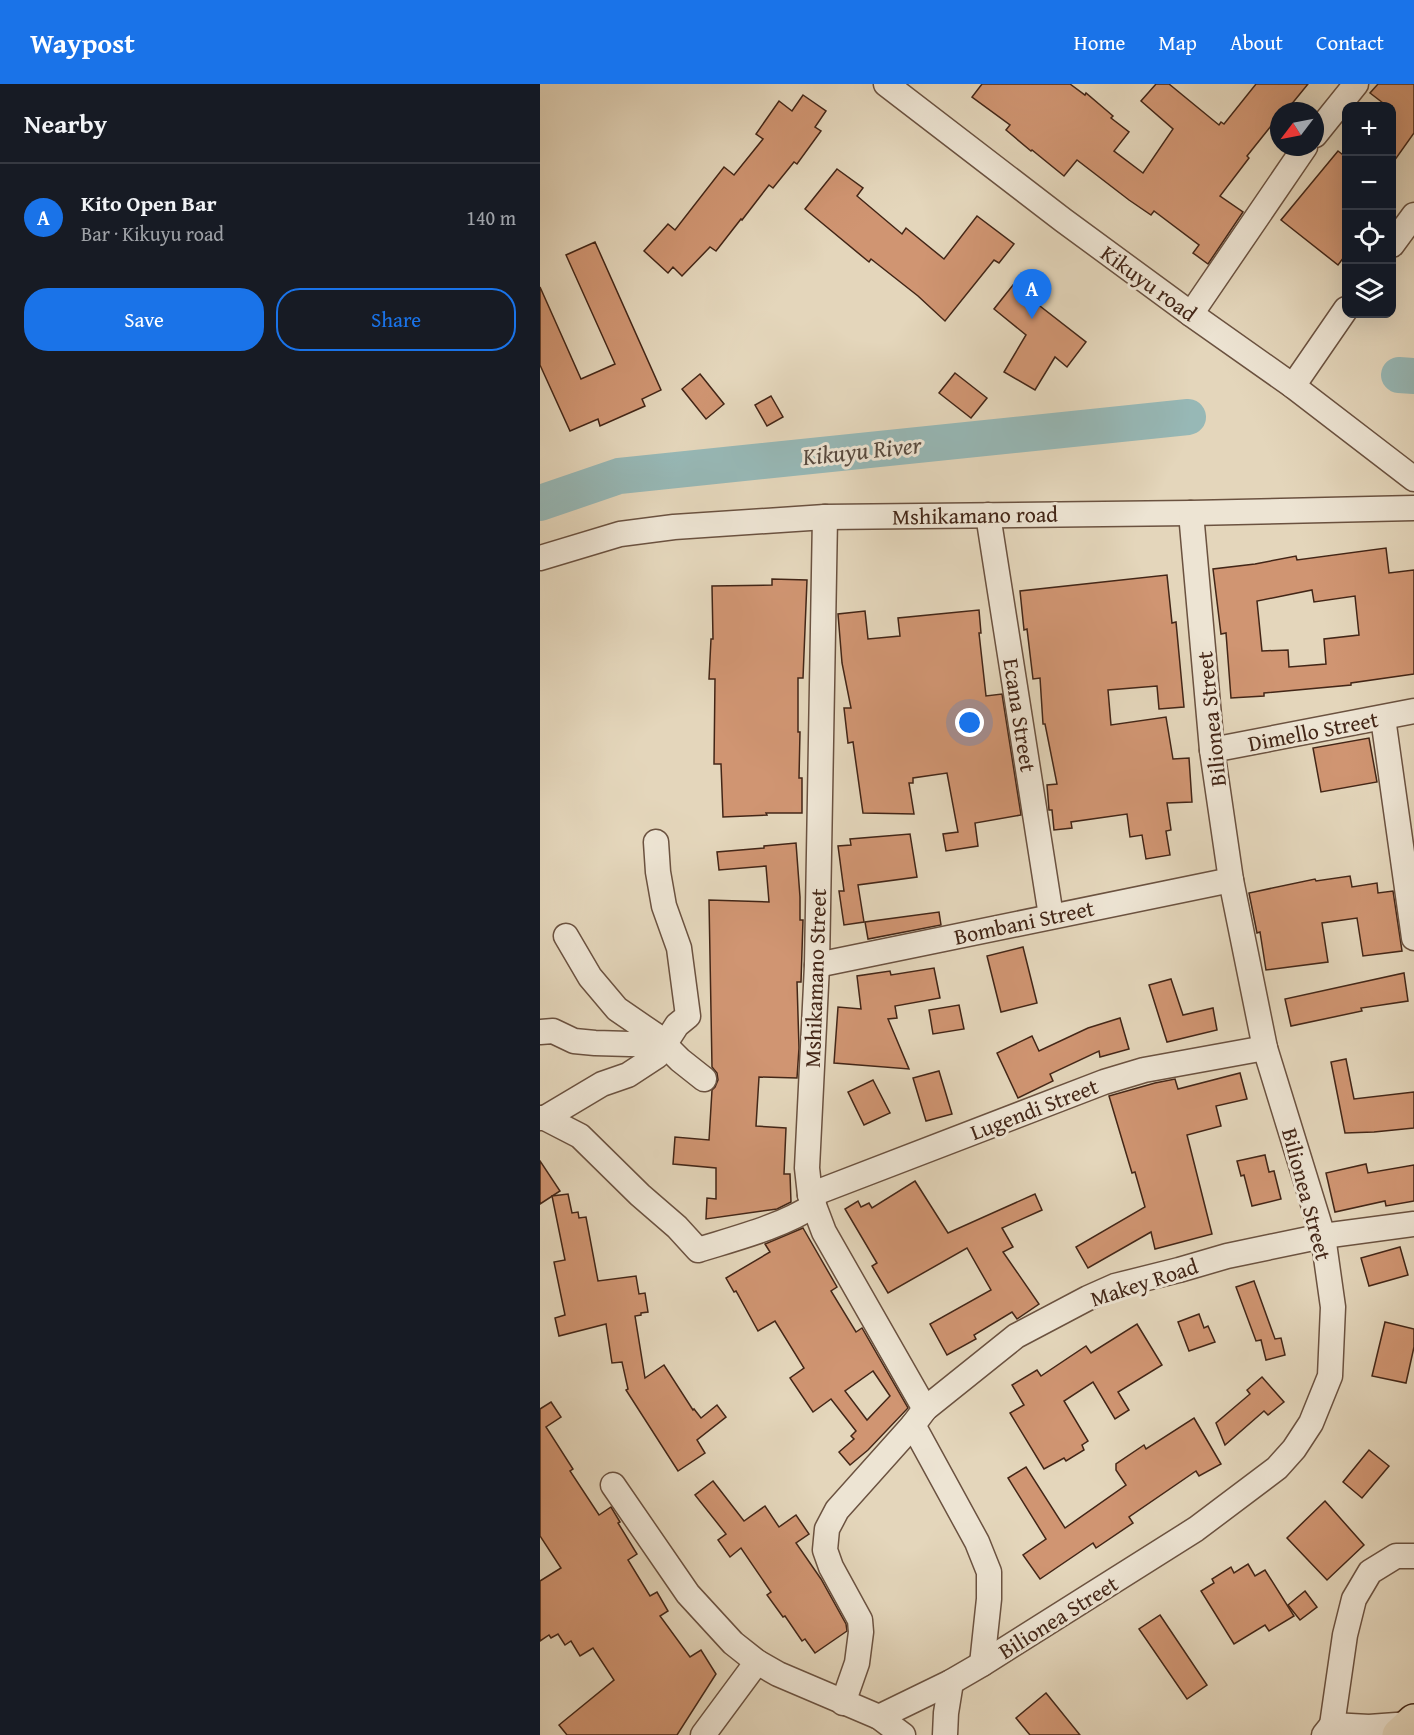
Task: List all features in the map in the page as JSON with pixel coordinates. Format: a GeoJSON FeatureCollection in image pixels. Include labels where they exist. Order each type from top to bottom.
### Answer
{"type":"FeatureCollection","features":[{"type":"Feature","properties":{"kind":"street","name":"Kikuyu road"},"geometry":{"type":"LineString","coordinates":[[886,84],[1063,220],[1293,386],[1414,479]]}},
{"type":"Feature","properties":{"kind":"street"},"geometry":{"type":"LineString","coordinates":[[1324,124],[1356,84]]}},
{"type":"Feature","properties":{"kind":"street"},"geometry":{"type":"LineString","coordinates":[[1191,314],[1299,156]]}},
{"type":"Feature","properties":{"kind":"street"},"geometry":{"type":"LineString","coordinates":[[1396,240],[1414,215]]}},
{"type":"Feature","properties":{"kind":"street"},"geometry":{"type":"LineString","coordinates":[[1293,386],[1342,316]]}},
{"type":"Feature","properties":{"kind":"street","name":"Mshikamano road"},"geometry":{"type":"LineString","coordinates":[[540,558],[620,534],[674,527],[825,517],[1191,513],[1414,507]]}},
{"type":"Feature","properties":{"kind":"street","name":"Bilionea Street"},"geometry":{"type":"LineString","coordinates":[[879,1717],[951,1682],[982,1664],[1196,1529],[1277,1468],[1294,1449],[1311,1423],[1330,1377],[1333,1307],[1323,1236],[1265,1048],[1231,879],[1212,750],[1191,513]]}},
{"type":"Feature","properties":{"kind":"street","name":"Ecana Street"},"geometry":{"type":"LineString","coordinates":[[988,515],[1051,916]]}},
{"type":"Feature","properties":{"kind":"street","name":"Mshikamano Street"},"geometry":{"type":"LineString","coordinates":[[825,517],[817,965],[807,1168],[812,1200],[824,1232],[919,1417],[989,1572],[989,1599],[982,1664]]}},
{"type":"Feature","properties":{"kind":"street","name":"Dimello Street"},"geometry":{"type":"LineString","coordinates":[[1212,750],[1414,711]]}},
{"type":"Feature","properties":{"kind":"street"},"geometry":{"type":"LineString","coordinates":[[1383,718],[1414,938]]}},
{"type":"Feature","properties":{"kind":"street"},"geometry":{"type":"LineString","coordinates":[[542,1118],[602,1084],[628,1075],[657,1056],[677,1025],[688,1016],[679,948],[664,906],[656,842]]}},
{"type":"Feature","properties":{"kind":"street","name":"Bombani Street"},"geometry":{"type":"LineString","coordinates":[[817,965],[1231,879]]}},
{"type":"Feature","properties":{"kind":"street"},"geometry":{"type":"LineString","coordinates":[[566,936],[590,977],[617,1009],[655,1035],[680,1060],[704,1079]]}},
{"type":"Feature","properties":{"kind":"street"},"geometry":{"type":"LineString","coordinates":[[540,1032],[553,1031],[574,1041],[665,1045]]}},
{"type":"Feature","properties":{"kind":"street","name":"Lugendi Street"},"geometry":{"type":"LineString","coordinates":[[542,1118],[580,1136],[640,1195],[677,1227],[698,1250],[760,1231],[806,1211],[812,1200],[1104,1082],[1144,1070],[1265,1048]]}},
{"type":"Feature","properties":{"kind":"street","name":"Makey Road"},"geometry":{"type":"LineString","coordinates":[[843,1703],[856,1663],[861,1632],[860,1620],[828,1559],[825,1550],[827,1529],[837,1510],[919,1417],[981,1362],[1016,1336],[1115,1286],[1227,1256],[1323,1236],[1414,1224]]}},
{"type":"Feature","properties":{"kind":"street"},"geometry":{"type":"LineString","coordinates":[[613,1485],[688,1594],[733,1643],[778,1674],[879,1717],[903,1735]]}},
{"type":"Feature","properties":{"kind":"street"},"geometry":{"type":"LineString","coordinates":[[1408,1727],[1328,1730],[1345,1635],[1354,1599],[1370,1572],[1396,1557],[1414,1556]]}},
{"type":"Feature","properties":{"kind":"street"},"geometry":{"type":"LineString","coordinates":[[703,1735],[758,1662]]}},
{"type":"Feature","properties":{"kind":"street"},"geometry":{"type":"LineString","coordinates":[[945,1735],[951,1682]]}},
{"type":"Feature","properties":{"kind":"building"},"geometry":{"type":"Polygon","coordinates":[[[982,84],[1070,84],[1085,95],[1086,93],[1129,132],[1114,151],[1143,173],[1173,129],[1141,101],[1156,84],[1169,84],[1219,125],[1221,122],[1224,124],[1256,84],[1308,84],[1293,102],[1270,102],[1270,127],[1220,196],[1243,212],[1208,264],[1193,253],[1199,245],[1154,211],[1151,215],[1077,160],[1064,176],[1006,130],[1010,125],[972,97],[982,84]]]}},
{"type":"Feature","properties":{"kind":"building"},"geometry":{"type":"Polygon","coordinates":[[[1378,84],[1414,84],[1414,133],[1396,158],[1396,102],[1382,102],[1370,93],[1378,84]]]}},
{"type":"Feature","properties":{"kind":"building"},"geometry":{"type":"Polygon","coordinates":[[[803,95],[826,111],[815,127],[821,131],[797,164],[794,162],[773,188],[769,185],[716,251],[710,247],[682,276],[673,267],[668,273],[644,251],[668,224],[675,230],[724,167],[734,175],[763,139],[756,134],[779,101],[792,111],[803,95]]]}},
{"type":"Feature","properties":{"kind":"building"},"geometry":{"type":"Polygon","coordinates":[[[1338,151],[1342,154],[1342,260],[1338,265],[1281,220],[1338,151]]]}},
{"type":"Feature","properties":{"kind":"building"},"geometry":{"type":"Polygon","coordinates":[[[837,169],[863,188],[857,196],[902,234],[906,228],[944,259],[977,216],[1014,244],[999,263],[994,260],[945,321],[918,296],[871,259],[869,262],[805,209],[837,169]]]}},
{"type":"Feature","properties":{"kind":"building"},"geometry":{"type":"Polygon","coordinates":[[[595,242],[661,390],[642,399],[645,406],[600,426],[598,419],[570,431],[540,365],[540,287],[581,379],[615,364],[566,255],[595,242]]]}},
{"type":"Feature","properties":{"kind":"building"},"geometry":{"type":"Polygon","coordinates":[[[1013,285],[1086,342],[1067,367],[1055,357],[1035,390],[1004,372],[1026,335],[994,309],[1013,285]]]}},
{"type":"Feature","properties":{"kind":"building"},"geometry":{"type":"Polygon","coordinates":[[[955,373],[987,398],[971,418],[939,393],[955,373]]]}},
{"type":"Feature","properties":{"kind":"building"},"geometry":{"type":"Polygon","coordinates":[[[700,374],[724,404],[706,419],[682,389],[700,374]]]}},
{"type":"Feature","properties":{"kind":"building"},"geometry":{"type":"Polygon","coordinates":[[[771,396],[783,417],[767,426],[755,405],[771,396]]]}},
{"type":"Feature","properties":{"kind":"building"},"geometry":{"type":"Polygon","coordinates":[[[1386,548],[1389,573],[1414,570],[1414,674],[1351,683],[1351,685],[1231,698],[1226,633],[1221,634],[1213,569],[1296,556],[1297,560],[1386,548]],[[1312,590],[1257,601],[1262,651],[1288,650],[1289,667],[1326,664],[1324,639],[1359,635],[1355,596],[1314,602],[1312,590]]]}},
{"type":"Feature","properties":{"kind":"building"},"geometry":{"type":"Polygon","coordinates":[[[1167,575],[1172,623],[1176,622],[1184,707],[1159,709],[1157,686],[1108,690],[1111,725],[1166,717],[1173,759],[1189,758],[1192,802],[1167,803],[1171,830],[1166,831],[1170,855],[1146,859],[1142,835],[1130,837],[1127,814],[1071,822],[1072,828],[1054,830],[1052,810],[1049,810],[1047,785],[1057,784],[1045,724],[1043,724],[1040,678],[1033,679],[1020,591],[1167,575]]]}},
{"type":"Feature","properties":{"kind":"building"},"geometry":{"type":"Polygon","coordinates":[[[772,579],[807,580],[803,678],[798,678],[799,778],[802,778],[802,813],[766,813],[767,815],[723,817],[721,764],[714,764],[715,679],[709,679],[711,639],[713,639],[712,586],[772,585],[772,579]]]}},
{"type":"Feature","properties":{"kind":"building"},"geometry":{"type":"Polygon","coordinates":[[[979,610],[981,633],[979,633],[986,696],[1002,694],[1021,815],[975,823],[978,846],[946,851],[943,834],[958,832],[947,773],[913,778],[913,783],[909,783],[914,814],[863,813],[853,742],[848,743],[844,708],[851,708],[842,663],[838,614],[865,611],[868,639],[900,636],[898,618],[979,610]]]}},
{"type":"Feature","properties":{"kind":"building"},"geometry":{"type":"Polygon","coordinates":[[[1369,738],[1377,782],[1321,792],[1313,748],[1369,738]]]}},
{"type":"Feature","properties":{"kind":"building"},"geometry":{"type":"Polygon","coordinates":[[[910,834],[917,877],[858,885],[864,922],[844,925],[839,891],[844,891],[838,846],[851,845],[850,839],[910,834]]]}},
{"type":"Feature","properties":{"kind":"building"},"geometry":{"type":"Polygon","coordinates":[[[796,843],[800,920],[803,920],[801,982],[797,982],[799,1048],[797,1078],[759,1077],[756,1126],[786,1128],[784,1174],[790,1174],[791,1202],[777,1209],[706,1219],[707,1198],[716,1199],[716,1168],[673,1164],[675,1137],[709,1140],[712,1090],[718,1080],[717,1073],[712,1067],[709,900],[769,902],[766,866],[719,870],[717,852],[796,843]]]}},
{"type":"Feature","properties":{"kind":"building"},"geometry":{"type":"Polygon","coordinates":[[[1350,876],[1352,887],[1377,883],[1378,893],[1393,891],[1402,951],[1363,956],[1357,918],[1322,923],[1328,962],[1266,970],[1260,932],[1257,933],[1249,893],[1315,879],[1316,881],[1350,876]]]}},
{"type":"Feature","properties":{"kind":"building"},"geometry":{"type":"Polygon","coordinates":[[[939,912],[941,925],[868,939],[865,922],[939,912]]]}},
{"type":"Feature","properties":{"kind":"building"},"geometry":{"type":"Polygon","coordinates":[[[1023,947],[1037,1003],[1001,1012],[987,956],[1023,947]]]}},
{"type":"Feature","properties":{"kind":"building"},"geometry":{"type":"Polygon","coordinates":[[[934,968],[940,998],[895,1006],[897,1018],[888,1019],[909,1069],[834,1063],[838,1007],[861,1009],[857,976],[890,971],[891,975],[934,968]]]}},
{"type":"Feature","properties":{"kind":"building"},"geometry":{"type":"Polygon","coordinates":[[[1404,973],[1408,1001],[1361,1008],[1362,1011],[1291,1026],[1285,999],[1404,973]]]}},
{"type":"Feature","properties":{"kind":"building"},"geometry":{"type":"Polygon","coordinates":[[[1171,979],[1183,1015],[1213,1008],[1217,1030],[1167,1042],[1149,985],[1171,979]]]}},
{"type":"Feature","properties":{"kind":"building"},"geometry":{"type":"Polygon","coordinates":[[[959,1005],[964,1029],[933,1034],[929,1010],[959,1005]]]}},
{"type":"Feature","properties":{"kind":"building"},"geometry":{"type":"Polygon","coordinates":[[[1120,1018],[1129,1049],[1100,1057],[1099,1051],[1050,1074],[1053,1081],[1018,1098],[997,1053],[1032,1036],[1039,1051],[1088,1028],[1120,1018]]]}},
{"type":"Feature","properties":{"kind":"building"},"geometry":{"type":"Polygon","coordinates":[[[1346,1059],[1354,1099],[1414,1092],[1414,1128],[1345,1133],[1331,1062],[1346,1059]]]}},
{"type":"Feature","properties":{"kind":"building"},"geometry":{"type":"Polygon","coordinates":[[[939,1071],[952,1114],[926,1121],[913,1078],[939,1071]]]}},
{"type":"Feature","properties":{"kind":"building"},"geometry":{"type":"Polygon","coordinates":[[[1240,1073],[1247,1099],[1216,1106],[1221,1126],[1187,1135],[1212,1234],[1155,1249],[1151,1232],[1088,1268],[1076,1247],[1145,1207],[1135,1172],[1132,1173],[1109,1096],[1175,1079],[1178,1089],[1240,1073]]]}},
{"type":"Feature","properties":{"kind":"building"},"geometry":{"type":"Polygon","coordinates":[[[873,1080],[890,1113],[864,1125],[848,1092],[873,1080]]]}},
{"type":"Feature","properties":{"kind":"building"},"geometry":{"type":"Polygon","coordinates":[[[1265,1155],[1269,1172],[1274,1171],[1281,1199],[1252,1206],[1244,1175],[1241,1176],[1237,1161],[1265,1155]]]}},
{"type":"Feature","properties":{"kind":"building"},"geometry":{"type":"Polygon","coordinates":[[[540,1161],[560,1191],[540,1204],[540,1161]]]}},
{"type":"Feature","properties":{"kind":"building"},"geometry":{"type":"Polygon","coordinates":[[[1366,1164],[1368,1173],[1414,1165],[1414,1201],[1386,1206],[1385,1201],[1335,1212],[1326,1173],[1366,1164]]]}},
{"type":"Feature","properties":{"kind":"building"},"geometry":{"type":"Polygon","coordinates":[[[915,1181],[948,1233],[1035,1194],[1042,1210],[1002,1228],[1013,1247],[1003,1252],[1039,1304],[1017,1319],[1012,1312],[974,1335],[976,1339],[947,1355],[930,1324],[991,1290],[967,1248],[888,1293],[872,1266],[877,1263],[845,1209],[858,1201],[861,1207],[869,1203],[872,1208],[915,1181]]]}},
{"type":"Feature","properties":{"kind":"building"},"geometry":{"type":"Polygon","coordinates":[[[568,1194],[572,1213],[578,1212],[579,1218],[586,1217],[598,1281],[636,1276],[639,1294],[645,1293],[648,1312],[635,1316],[645,1378],[664,1365],[693,1410],[701,1418],[717,1405],[726,1417],[697,1440],[705,1453],[678,1471],[626,1390],[628,1389],[622,1362],[612,1363],[606,1324],[559,1336],[555,1318],[565,1315],[554,1262],[565,1260],[552,1196],[568,1194]]]}},
{"type":"Feature","properties":{"kind":"building"},"geometry":{"type":"Polygon","coordinates":[[[803,1228],[837,1287],[831,1291],[856,1332],[862,1328],[908,1408],[868,1450],[850,1465],[839,1452],[854,1439],[851,1436],[856,1431],[831,1399],[813,1412],[790,1378],[804,1368],[775,1321],[758,1331],[736,1291],[734,1292],[726,1278],[770,1252],[765,1244],[803,1228]],[[873,1371],[845,1391],[867,1420],[890,1396],[873,1371]]]}},
{"type":"Feature","properties":{"kind":"building"},"geometry":{"type":"Polygon","coordinates":[[[1400,1247],[1408,1275],[1369,1286],[1361,1258],[1400,1247]]]}},
{"type":"Feature","properties":{"kind":"building"},"geometry":{"type":"Polygon","coordinates":[[[1254,1281],[1275,1339],[1281,1338],[1285,1355],[1266,1360],[1261,1340],[1256,1341],[1236,1287],[1254,1281]]]}},
{"type":"Feature","properties":{"kind":"building"},"geometry":{"type":"Polygon","coordinates":[[[1199,1314],[1204,1328],[1208,1326],[1215,1342],[1189,1351],[1178,1322],[1199,1314]]]}},
{"type":"Feature","properties":{"kind":"building"},"geometry":{"type":"Polygon","coordinates":[[[1385,1322],[1414,1329],[1414,1347],[1406,1383],[1372,1376],[1385,1322]]]}},
{"type":"Feature","properties":{"kind":"building"},"geometry":{"type":"Polygon","coordinates":[[[1137,1324],[1162,1365],[1118,1392],[1129,1410],[1115,1419],[1093,1382],[1064,1401],[1088,1441],[1082,1445],[1084,1450],[1066,1461],[1064,1458],[1044,1469],[1010,1413],[1024,1405],[1012,1385],[1037,1370],[1041,1376],[1086,1346],[1091,1353],[1137,1324]]]}},
{"type":"Feature","properties":{"kind":"building"},"geometry":{"type":"Polygon","coordinates":[[[1262,1377],[1284,1402],[1268,1415],[1264,1411],[1225,1445],[1216,1423],[1250,1394],[1247,1390],[1262,1377]]]}},
{"type":"Feature","properties":{"kind":"building"},"geometry":{"type":"Polygon","coordinates":[[[551,1402],[561,1417],[546,1427],[573,1469],[570,1471],[599,1515],[611,1507],[637,1554],[628,1560],[650,1596],[657,1592],[668,1611],[660,1616],[690,1657],[701,1650],[716,1674],[677,1735],[567,1735],[559,1725],[614,1680],[593,1648],[580,1656],[571,1641],[565,1645],[558,1634],[551,1638],[549,1635],[540,1641],[540,1581],[561,1568],[540,1536],[540,1409],[551,1402]]]}},
{"type":"Feature","properties":{"kind":"building"},"geometry":{"type":"Polygon","coordinates":[[[1194,1418],[1221,1464],[1199,1476],[1196,1471],[1129,1517],[1133,1523],[1096,1548],[1093,1543],[1040,1579],[1023,1555],[1046,1539],[1008,1478],[1026,1467],[1065,1528],[1126,1485],[1116,1470],[1116,1464],[1144,1445],[1146,1449],[1194,1418]]]}},
{"type":"Feature","properties":{"kind":"building"},"geometry":{"type":"Polygon","coordinates":[[[1369,1450],[1389,1466],[1362,1498],[1343,1482],[1369,1450]]]}},
{"type":"Feature","properties":{"kind":"building"},"geometry":{"type":"Polygon","coordinates":[[[713,1481],[744,1521],[765,1506],[779,1527],[796,1515],[809,1534],[796,1543],[821,1579],[846,1624],[847,1631],[815,1653],[805,1639],[802,1641],[767,1595],[771,1592],[741,1548],[730,1557],[718,1540],[726,1534],[695,1495],[713,1481]]]}},
{"type":"Feature","properties":{"kind":"building"},"geometry":{"type":"Polygon","coordinates":[[[1325,1501],[1364,1545],[1327,1580],[1287,1538],[1325,1501]]]}},
{"type":"Feature","properties":{"kind":"building"},"geometry":{"type":"Polygon","coordinates":[[[1248,1564],[1255,1576],[1265,1570],[1294,1616],[1269,1631],[1265,1625],[1234,1644],[1201,1591],[1214,1583],[1212,1579],[1231,1567],[1234,1573],[1248,1564]]]}},
{"type":"Feature","properties":{"kind":"building"},"geometry":{"type":"Polygon","coordinates":[[[1305,1591],[1317,1607],[1300,1620],[1288,1605],[1305,1591]]]}},
{"type":"Feature","properties":{"kind":"building"},"geometry":{"type":"Polygon","coordinates":[[[1160,1615],[1207,1685],[1187,1699],[1139,1629],[1160,1615]]]}},
{"type":"Feature","properties":{"kind":"building"},"geometry":{"type":"Polygon","coordinates":[[[1046,1693],[1080,1735],[1030,1735],[1016,1718],[1046,1693]]]}},
{"type":"Feature","properties":{"kind":"waterway","name":"Kikuyu River"},"geometry":{"type":"LineString","coordinates":[[1399,375],[1414,376]]}},
{"type":"Feature","properties":{"kind":"waterway","name":"Kikuyu River"},"geometry":{"type":"LineString","coordinates":[[540,503],[619,476],[1188,417]]}},
{"type":"Feature","properties":{"kind":"place","name":"Kito Open Bar"},"geometry":{"type":"Point","coordinates":[1032,319]}}]}
